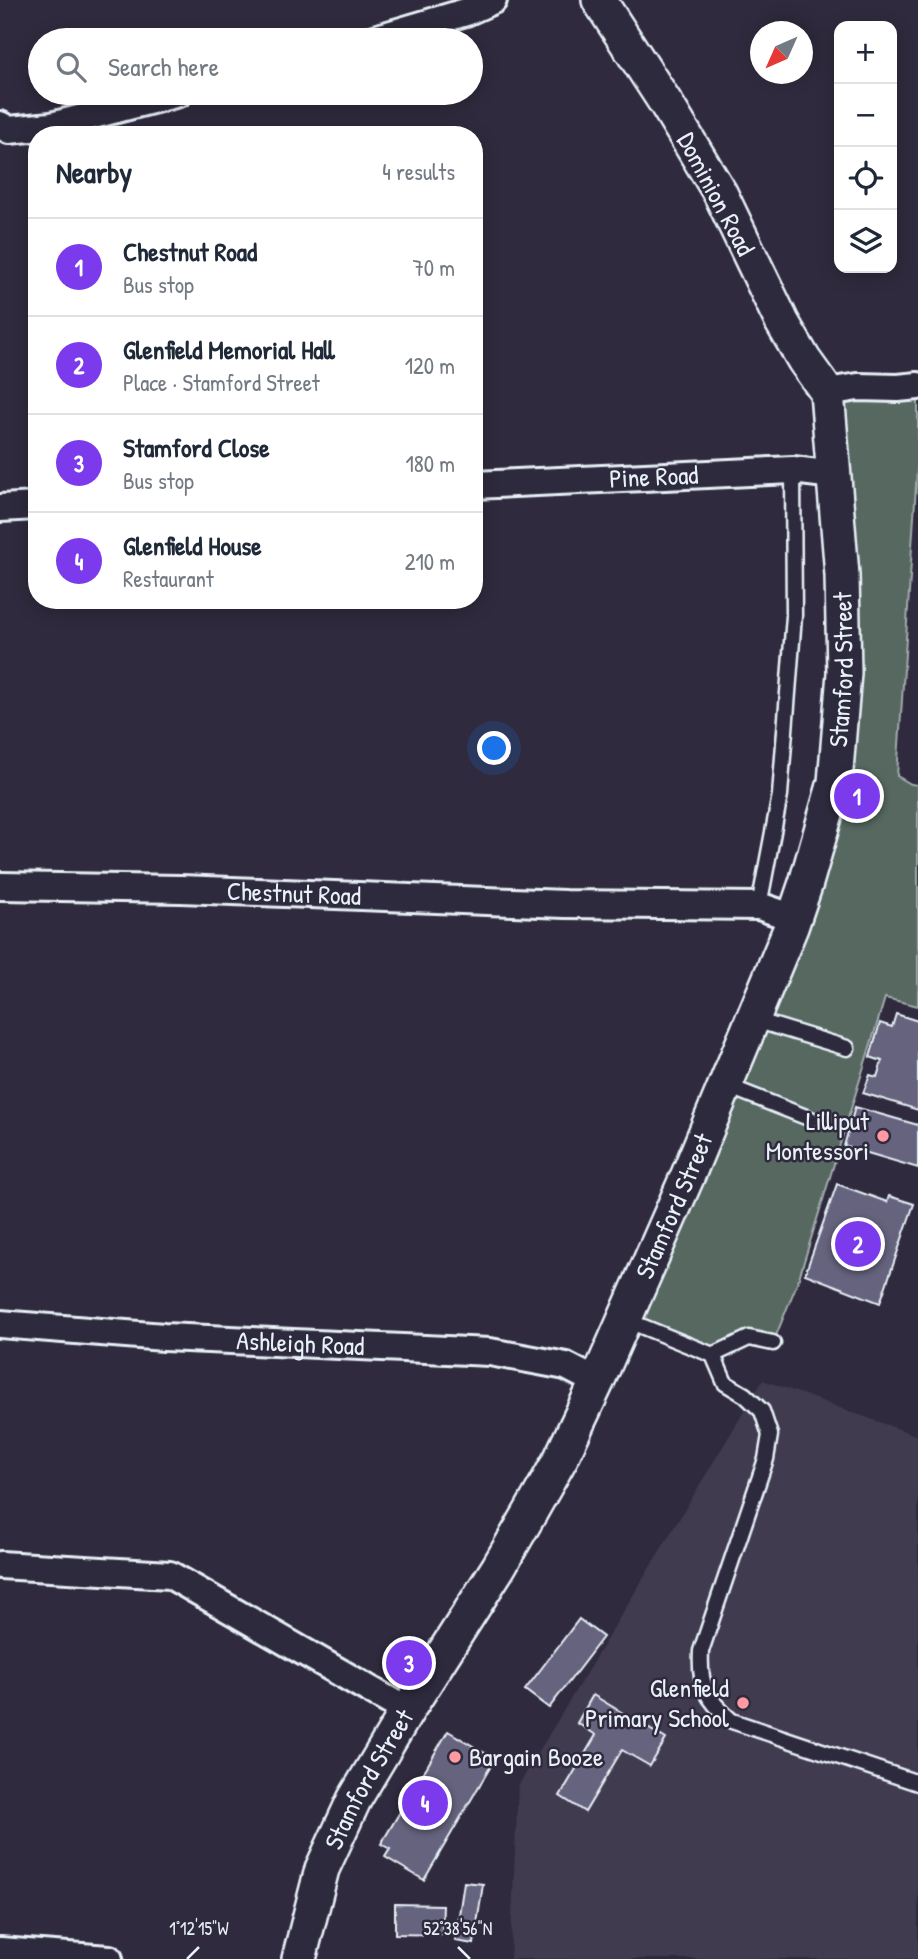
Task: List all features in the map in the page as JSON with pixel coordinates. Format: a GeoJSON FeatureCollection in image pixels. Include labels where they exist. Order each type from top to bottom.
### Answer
{"type":"FeatureCollection","features":[{"type":"Feature","properties":{"kind":"street"},"geometry":{"type":"LineString","coordinates":[[412,28],[466,12],[493,0]]}},
{"type":"Feature","properties":{"kind":"street","name":"Dominion Road"},"geometry":{"type":"LineString","coordinates":[[599,0],[720,193],[782,323],[827,392]]}},
{"type":"Feature","properties":{"kind":"street"},"geometry":{"type":"LineString","coordinates":[[51,126],[132,105]]}},
{"type":"Feature","properties":{"kind":"street"},"geometry":{"type":"LineString","coordinates":[[0,125],[9,130],[28,128]]}},
{"type":"Feature","properties":{"kind":"street"},"geometry":{"type":"LineString","coordinates":[[827,392],[858,387],[918,386]]}},
{"type":"Feature","properties":{"kind":"street","name":"Stamford Street"},"geometry":{"type":"LineString","coordinates":[[299,1959],[322,1869],[354,1800],[561,1458],[626,1320],[794,918],[835,782],[844,673],[842,575],[827,392]]}},
{"type":"Feature","properties":{"kind":"street","name":"Pine Road"},"geometry":{"type":"LineString","coordinates":[[483,485],[793,470],[834,475]]}},
{"type":"Feature","properties":{"kind":"street"},"geometry":{"type":"LineString","coordinates":[[0,508],[28,506]]}},
{"type":"Feature","properties":{"kind":"street","name":"Chestnut Road"},"geometry":{"type":"LineString","coordinates":[[0,886],[181,889],[565,904],[759,906],[794,918]]}},
{"type":"Feature","properties":{"kind":"street","name":"Ashleigh Road"},"geometry":{"type":"LineString","coordinates":[[0,1324],[164,1336],[490,1352],[566,1366],[597,1382]]}},
{"type":"Feature","properties":{"kind":"street"},"geometry":{"type":"LineString","coordinates":[[0,1565],[170,1575],[407,1711]]}},
{"type":"Feature","properties":{"kind":"street"},"geometry":{"type":"LineString","coordinates":[[0,1951],[109,1959]]}},
{"type":"Feature","properties":{"kind":"lane"},"geometry":{"type":"LineString","coordinates":[[759,906],[780,796],[792,643],[793,470]]}},
{"type":"Feature","properties":{"kind":"lane"},"geometry":{"type":"LineString","coordinates":[[752,1019],[847,1048]]}},
{"type":"Feature","properties":{"kind":"lane"},"geometry":{"type":"LineString","coordinates":[[725,1085],[811,1119]]}},
{"type":"Feature","properties":{"kind":"lane"},"geometry":{"type":"LineString","coordinates":[[626,1320],[713,1355],[725,1383],[745,1395],[762,1411],[770,1436],[766,1459],[701,1651],[700,1668],[705,1689],[715,1707],[732,1721],[918,1783]]}},
{"type":"Feature","properties":{"kind":"lane"},"geometry":{"type":"LineString","coordinates":[[713,1355],[749,1338],[774,1343]]}},
{"type":"Feature","properties":{"kind":"shaded area","name":"Glenfield Primary School"},"geometry":{"type":"Polygon","coordinates":[[[763,1380],[918,1436],[918,1959],[510,1959],[518,1786],[763,1380]]]}},
{"type":"Feature","properties":{"kind":"green space"},"geometry":{"type":"Polygon","coordinates":[[[918,386],[918,455],[897,776],[918,785],[918,1006],[885,998],[798,1281],[773,1343],[749,1338],[713,1355],[626,1320],[835,782],[827,392],[918,386]]]}},
{"type":"Feature","properties":{"kind":"building"},"geometry":{"type":"Polygon","coordinates":[[[896,1014],[918,1021],[918,1110],[863,1093],[870,1075],[877,1077],[882,1061],[870,1057],[880,1023],[892,1027],[896,1014]]]}},
{"type":"Feature","properties":{"kind":"building","name":"Lilliput Montessori"},"geometry":{"type":"Polygon","coordinates":[[[855,1107],[918,1125],[918,1168],[844,1146],[855,1107]]]}},
{"type":"Feature","properties":{"kind":"building"},"geometry":{"type":"Polygon","coordinates":[[[837,1184],[887,1202],[889,1196],[914,1204],[880,1303],[805,1274],[837,1184]]]}},
{"type":"Feature","properties":{"kind":"building"},"geometry":{"type":"Polygon","coordinates":[[[579,1619],[603,1637],[549,1708],[525,1690],[579,1619]]]}},
{"type":"Feature","properties":{"kind":"building"},"geometry":{"type":"Polygon","coordinates":[[[593,1695],[666,1739],[650,1766],[622,1750],[585,1812],[560,1796],[596,1735],[577,1723],[593,1695]]]}},
{"type":"Feature","properties":{"kind":"building"},"geometry":{"type":"Polygon","coordinates":[[[448,1731],[495,1759],[424,1880],[385,1857],[390,1849],[381,1844],[448,1731]]]}},
{"type":"Feature","properties":{"kind":"building"},"geometry":{"type":"Polygon","coordinates":[[[464,1882],[483,1884],[474,1944],[455,1941],[464,1882]]]}},
{"type":"Feature","properties":{"kind":"building"},"geometry":{"type":"Polygon","coordinates":[[[395,1904],[443,1905],[442,1935],[395,1934],[395,1904]]]}},
{"type":"Feature","properties":{"kind":"place","name":"Chestnut Road"},"geometry":{"type":"Point","coordinates":[857,796]}},
{"type":"Feature","properties":{"kind":"place","name":"Lilliput Montessori"},"geometry":{"type":"Point","coordinates":[883,1136]}},
{"type":"Feature","properties":{"kind":"place","name":"Glenfield Memorial Hall"},"geometry":{"type":"Point","coordinates":[858,1244]}},
{"type":"Feature","properties":{"kind":"place","name":"Stamford Close"},"geometry":{"type":"Point","coordinates":[409,1663]}},
{"type":"Feature","properties":{"kind":"place","name":"Glenfield Primary School"},"geometry":{"type":"Point","coordinates":[743,1703]}},
{"type":"Feature","properties":{"kind":"place","name":"Bargain Booze"},"geometry":{"type":"Point","coordinates":[455,1757]}},
{"type":"Feature","properties":{"kind":"place","name":"Glenfield House"},"geometry":{"type":"Point","coordinates":[425,1803]}}]}
